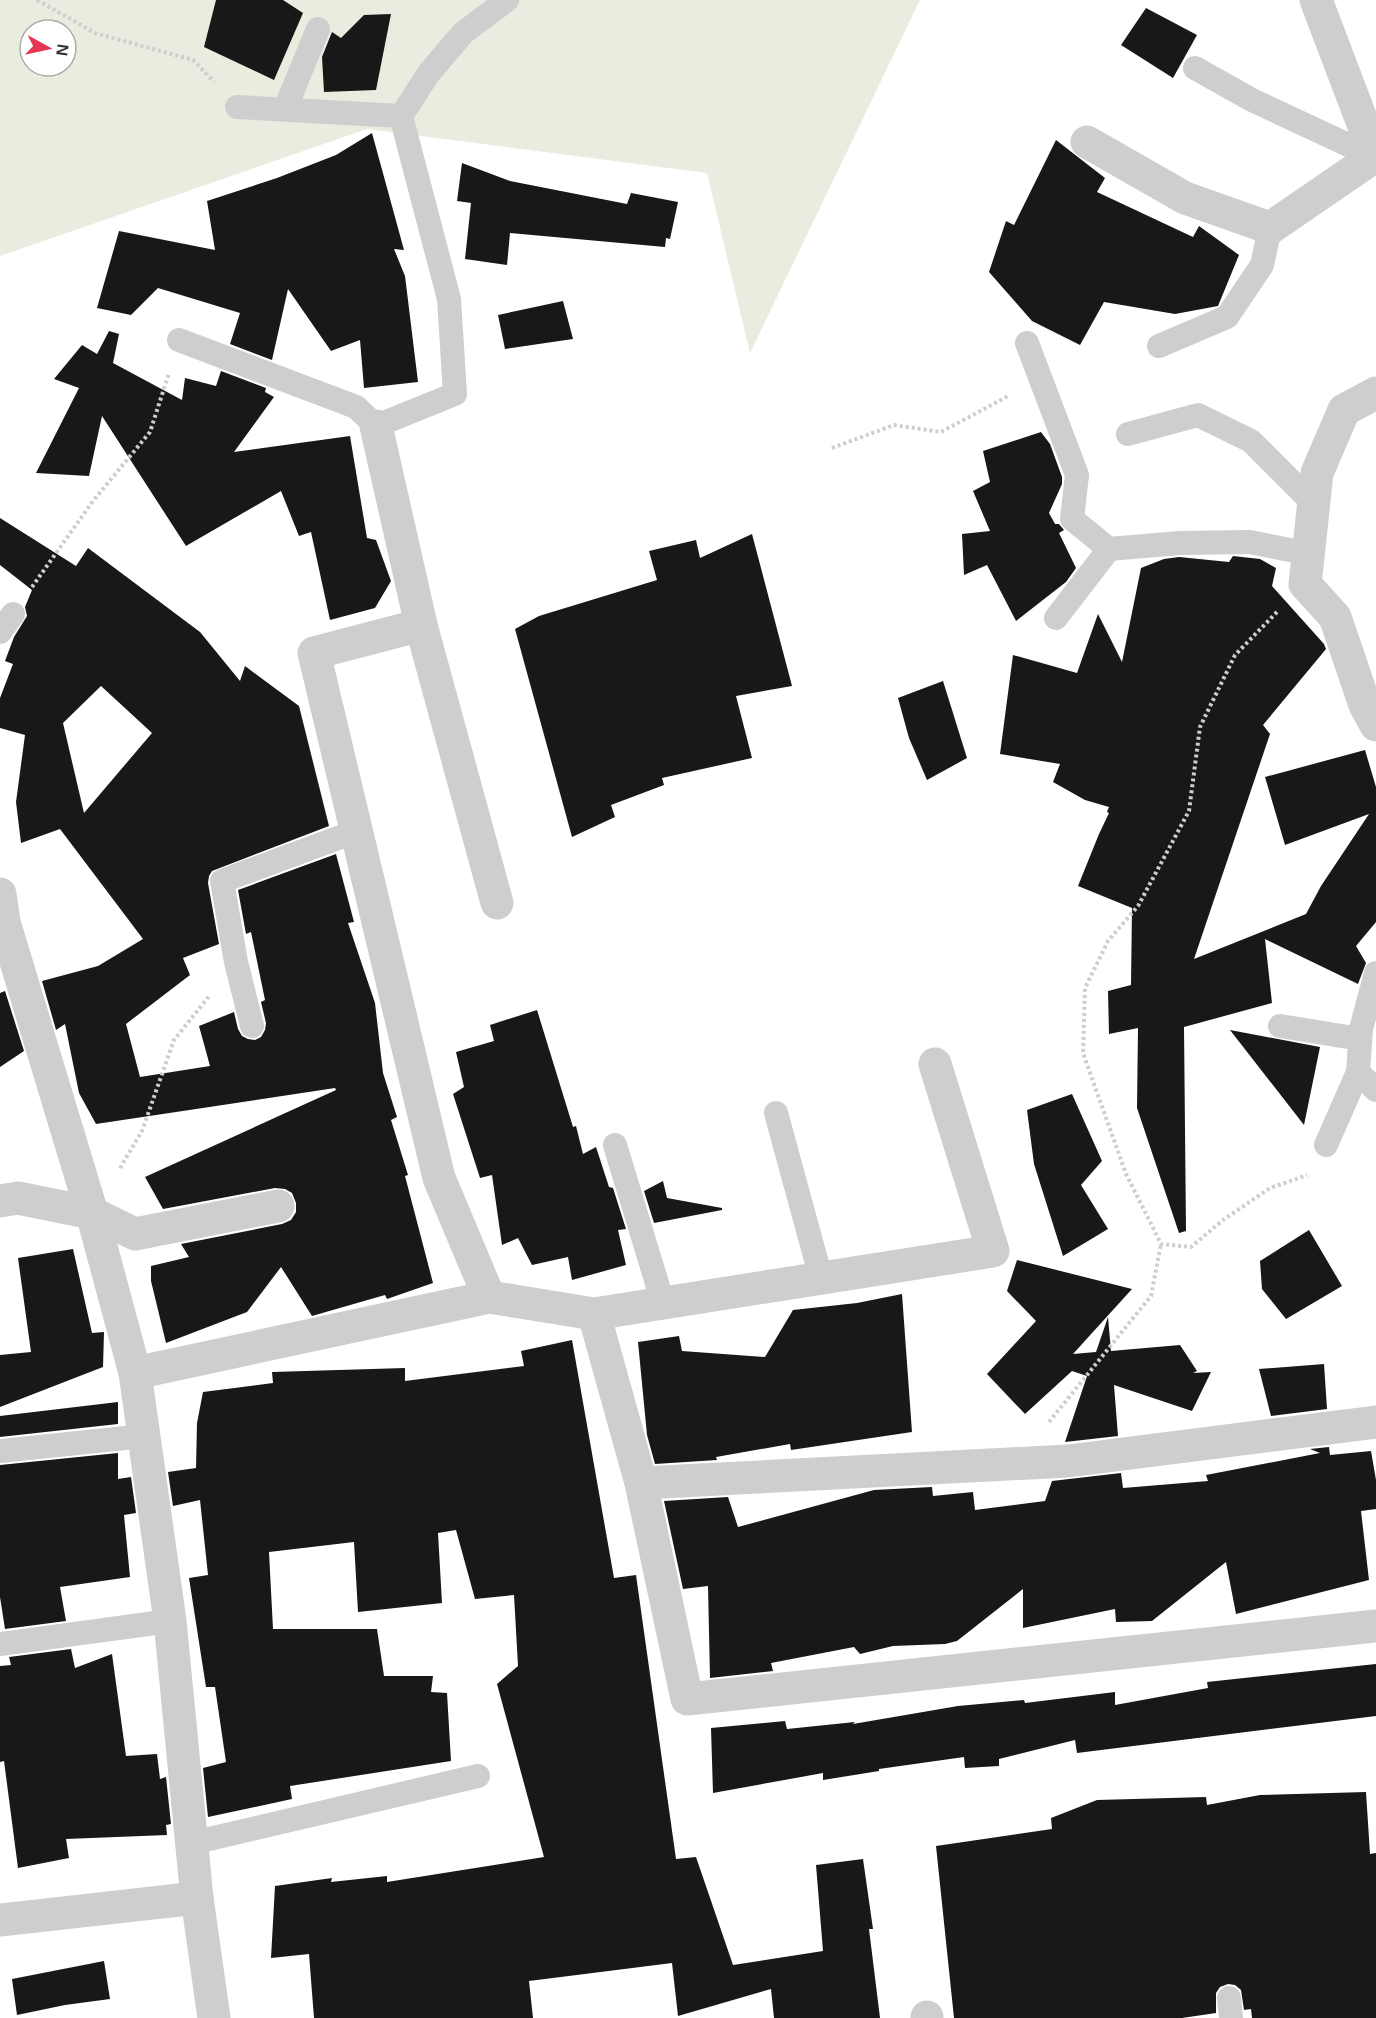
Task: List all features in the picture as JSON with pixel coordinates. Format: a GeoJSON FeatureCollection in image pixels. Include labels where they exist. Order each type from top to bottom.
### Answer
{"type":"FeatureCollection","features":[{"type":"Feature","properties":{"kind":"street"},"geometry":{"type":"LineString","coordinates":[[1087,142],[1185,198],[1270,228],[1375,158],[1316,0]]}},
{"type":"Feature","properties":{"kind":"street"},"geometry":{"type":"LineString","coordinates":[[1376,393],[1344,410],[1317,473],[1307,569],[1335,617],[1365,705],[1376,725]]}},
{"type":"Feature","properties":{"kind":"street"},"geometry":{"type":"LineString","coordinates":[[376,426],[421,625],[497,903]]}},
{"type":"Feature","properties":{"kind":"street"},"geometry":{"type":"LineString","coordinates":[[421,625],[314,653],[439,1178],[489,1297]]}},
{"type":"Feature","properties":{"kind":"street"},"geometry":{"type":"LineString","coordinates":[[1,913],[92,1213],[135,1373],[170,1621],[197,1898],[214,2018]]}},
{"type":"Feature","properties":{"kind":"street"},"geometry":{"type":"LineString","coordinates":[[135,1373],[489,1297],[594,1314],[993,1251],[935,1064]]}},
{"type":"Feature","properties":{"kind":"street"},"geometry":{"type":"LineString","coordinates":[[0,1201],[18,1198],[92,1213],[135,1234],[278,1206]]}},
{"type":"Feature","properties":{"kind":"street"},"geometry":{"type":"LineString","coordinates":[[594,1314],[641,1483],[687,1699],[1376,1626]]}},
{"type":"Feature","properties":{"kind":"street"},"geometry":{"type":"LineString","coordinates":[[641,1483],[1068,1461],[1376,1422]]}},
{"type":"Feature","properties":{"kind":"street"},"geometry":{"type":"LineString","coordinates":[[0,1920],[197,1898]]}},
{"type":"Feature","properties":{"kind":"lane"},"geometry":{"type":"LineString","coordinates":[[179,340],[356,407],[376,426],[455,394],[449,299],[401,116],[429,73],[463,33],[507,0]]}},
{"type":"Feature","properties":{"kind":"lane"},"geometry":{"type":"LineString","coordinates":[[285,110],[318,29]]}},
{"type":"Feature","properties":{"kind":"lane"},"geometry":{"type":"LineString","coordinates":[[1195,68],[1252,100],[1375,158]]}},
{"type":"Feature","properties":{"kind":"lane"},"geometry":{"type":"LineString","coordinates":[[237,107],[401,116]]}},
{"type":"Feature","properties":{"kind":"lane"},"geometry":{"type":"LineString","coordinates":[[1159,346],[1227,318],[1262,265],[1270,228]]}},
{"type":"Feature","properties":{"kind":"lane"},"geometry":{"type":"LineString","coordinates":[[1026,343],[1077,475],[1072,519],[1109,549],[1180,543],[1250,543],[1307,569]]}},
{"type":"Feature","properties":{"kind":"lane"},"geometry":{"type":"LineString","coordinates":[[1128,434],[1198,415],[1251,441],[1314,504]]}},
{"type":"Feature","properties":{"kind":"lane"},"geometry":{"type":"LineString","coordinates":[[1056,618],[1109,549]]}},
{"type":"Feature","properties":{"kind":"lane"},"geometry":{"type":"LineString","coordinates":[[252,1026],[236,962],[222,881],[357,831]]}},
{"type":"Feature","properties":{"kind":"lane"},"geometry":{"type":"LineString","coordinates":[[1326,1145],[1358,1071],[1360,1039],[1376,973]]}},
{"type":"Feature","properties":{"kind":"lane"},"geometry":{"type":"LineString","coordinates":[[1280,1026],[1360,1039]]}},
{"type":"Feature","properties":{"kind":"lane"},"geometry":{"type":"LineString","coordinates":[[1358,1071],[1376,1090]]}},
{"type":"Feature","properties":{"kind":"lane"},"geometry":{"type":"LineString","coordinates":[[776,1113],[821,1278]]}},
{"type":"Feature","properties":{"kind":"lane"},"geometry":{"type":"LineString","coordinates":[[615,1145],[663,1303]]}},
{"type":"Feature","properties":{"kind":"lane"},"geometry":{"type":"LineString","coordinates":[[0,1451],[144,1436]]}},
{"type":"Feature","properties":{"kind":"lane"},"geometry":{"type":"LineString","coordinates":[[0,1644],[170,1621]]}},
{"type":"Feature","properties":{"kind":"lane"},"geometry":{"type":"LineString","coordinates":[[192,1843],[478,1776]]}},
{"type":"Feature","properties":{"kind":"path"},"geometry":{"type":"LineString","coordinates":[[37,0],[95,33],[193,60],[237,107]]}},
{"type":"Feature","properties":{"kind":"path"},"geometry":{"type":"LineString","coordinates":[[6,623],[93,501],[150,432],[179,340]]}},
{"type":"Feature","properties":{"kind":"path"},"geometry":{"type":"LineString","coordinates":[[832,448],[894,425],[941,432],[1040,380]]}},
{"type":"Feature","properties":{"kind":"path"},"geometry":{"type":"LineString","coordinates":[[1015,1464],[1151,1296],[1161,1244],[1126,1174],[1083,1053],[1085,988],[1108,941],[1138,906],[1189,811],[1200,727],[1235,655],[1307,569]]}},
{"type":"Feature","properties":{"kind":"path"},"geometry":{"type":"LineString","coordinates":[[92,1213],[142,1131],[174,1040],[236,962]]}},
{"type":"Feature","properties":{"kind":"path"},"geometry":{"type":"LineString","coordinates":[[1161,1244],[1191,1247],[1222,1220],[1270,1188],[1313,1173],[1326,1145]]}},
{"type":"Feature","properties":{"kind":"shaded area"},"geometry":{"type":"Polygon","coordinates":[[[0,0],[920,0],[750,353],[707,173],[367,129],[0,256],[0,0]]]}},
{"type":"Feature","properties":{"kind":"building"},"geometry":{"type":"Polygon","coordinates":[[[216,0],[283,0],[303,13],[274,80],[204,47],[216,0]]]}},
{"type":"Feature","properties":{"kind":"building"},"geometry":{"type":"Polygon","coordinates":[[[1146,8],[1197,35],[1173,78],[1121,45],[1146,8]]]}},
{"type":"Feature","properties":{"kind":"building"},"geometry":{"type":"Polygon","coordinates":[[[391,14],[376,90],[324,92],[322,57],[332,32],[341,38],[364,15],[391,14]]]}},
{"type":"Feature","properties":{"kind":"building"},"geometry":{"type":"Polygon","coordinates":[[[372,133],[404,250],[394,249],[405,276],[418,382],[364,388],[360,340],[331,351],[288,289],[272,360],[230,344],[240,313],[158,288],[131,315],[97,308],[119,231],[215,250],[207,201],[277,178],[336,155],[372,133]]]}},
{"type":"Feature","properties":{"kind":"building"},"geometry":{"type":"Polygon","coordinates":[[[1056,140],[1105,178],[1097,192],[1193,237],[1199,226],[1239,255],[1218,306],[1175,314],[1104,302],[1080,345],[1032,321],[989,272],[1006,221],[1014,225],[1056,140]]]}},
{"type":"Feature","properties":{"kind":"building"},"geometry":{"type":"Polygon","coordinates":[[[462,163],[510,181],[627,204],[631,193],[678,202],[670,239],[666,238],[665,247],[510,233],[507,265],[465,259],[471,203],[457,201],[462,163]]]}},
{"type":"Feature","properties":{"kind":"building"},"geometry":{"type":"Polygon","coordinates":[[[563,301],[573,339],[505,349],[498,315],[563,301]]]}},
{"type":"Feature","properties":{"kind":"building"},"geometry":{"type":"Polygon","coordinates":[[[109,331],[119,334],[113,363],[182,400],[185,378],[216,386],[221,371],[266,388],[265,392],[274,397],[234,452],[350,436],[367,538],[376,540],[391,581],[375,608],[330,620],[311,532],[299,536],[281,491],[186,546],[102,416],[89,476],[36,473],[79,388],[54,379],[82,345],[97,354],[109,331]]]}},
{"type":"Feature","properties":{"kind":"building"},"geometry":{"type":"Polygon","coordinates":[[[1041,432],[1050,444],[1062,477],[1062,484],[1049,513],[1055,524],[1059,524],[1064,530],[1059,533],[1076,568],[1066,582],[1016,621],[987,565],[964,575],[962,534],[990,531],[973,491],[990,482],[983,451],[1041,432]]]}},
{"type":"Feature","properties":{"kind":"building"},"geometry":{"type":"Polygon","coordinates":[[[0,518],[76,566],[88,548],[200,632],[240,681],[245,666],[299,706],[329,826],[212,871],[208,883],[219,944],[183,958],[190,975],[126,1024],[140,1077],[210,1066],[199,1026],[234,1012],[242,1036],[255,1040],[261,1037],[266,1023],[261,1002],[265,1000],[251,932],[246,934],[238,890],[336,854],[354,922],[348,923],[375,1003],[383,1073],[397,1117],[391,1120],[408,1175],[405,1176],[433,1283],[387,1299],[385,1295],[312,1316],[281,1267],[247,1312],[166,1343],[151,1281],[151,1266],[189,1257],[181,1244],[282,1224],[291,1220],[296,1212],[296,1203],[292,1193],[285,1189],[275,1188],[163,1209],[145,1177],[336,1090],[335,1088],[96,1124],[79,1093],[65,1024],[56,1030],[42,981],[98,966],[143,939],[60,829],[21,843],[16,802],[25,735],[0,728],[0,698],[13,664],[5,661],[14,637],[27,616],[25,607],[32,590],[0,565],[0,518]],[[101,686],[63,723],[84,813],[152,733],[101,686]]]}},
{"type":"Feature","properties":{"kind":"building"},"geometry":{"type":"Polygon","coordinates":[[[752,534],[792,686],[736,696],[752,758],[662,778],[664,785],[611,805],[615,817],[572,837],[515,629],[539,616],[657,580],[649,551],[696,540],[700,558],[752,534]]]}},
{"type":"Feature","properties":{"kind":"building"},"geometry":{"type":"Polygon","coordinates":[[[1233,556],[1260,559],[1276,568],[1272,586],[1326,649],[1263,725],[1270,734],[1194,959],[1306,914],[1321,886],[1369,814],[1285,845],[1265,777],[1365,750],[1376,787],[1376,922],[1356,946],[1366,963],[1358,984],[1265,939],[1272,1003],[1184,1027],[1186,1231],[1179,1233],[1137,1108],[1138,1028],[1109,1034],[1108,991],[1131,985],[1132,908],[1078,886],[1109,813],[1107,812],[1109,807],[1085,800],[1053,782],[1060,764],[1000,754],[1013,655],[1077,673],[1098,614],[1122,662],[1141,568],[1164,559],[1179,557],[1229,562],[1233,556]]]}},
{"type":"Feature","properties":{"kind":"building"},"geometry":{"type":"Polygon","coordinates":[[[943,681],[967,758],[927,780],[909,738],[898,698],[943,681]]]}},
{"type":"Feature","properties":{"kind":"building"},"geometry":{"type":"Polygon","coordinates":[[[5,991],[24,1051],[0,1067],[0,993],[5,991]]]}},
{"type":"Feature","properties":{"kind":"building"},"geometry":{"type":"Polygon","coordinates":[[[537,1010],[573,1127],[576,1126],[583,1154],[596,1147],[609,1187],[613,1188],[626,1229],[618,1230],[626,1265],[572,1280],[568,1257],[532,1265],[518,1238],[502,1245],[492,1175],[480,1178],[453,1094],[464,1087],[456,1052],[494,1041],[490,1025],[537,1010]]]}},
{"type":"Feature","properties":{"kind":"building"},"geometry":{"type":"Polygon","coordinates":[[[1230,1030],[1320,1047],[1304,1125],[1230,1030]]]}},
{"type":"Feature","properties":{"kind":"building"},"geometry":{"type":"Polygon","coordinates":[[[1072,1094],[1102,1161],[1081,1185],[1108,1229],[1063,1256],[1034,1164],[1027,1110],[1072,1094]]]}},
{"type":"Feature","properties":{"kind":"building"},"geometry":{"type":"Polygon","coordinates":[[[663,1181],[667,1198],[722,1208],[722,1210],[654,1223],[644,1191],[663,1181]]]}},
{"type":"Feature","properties":{"kind":"building"},"geometry":{"type":"Polygon","coordinates":[[[1309,1230],[1342,1286],[1286,1319],[1262,1289],[1260,1261],[1309,1230]]]}},
{"type":"Feature","properties":{"kind":"building"},"geometry":{"type":"Polygon","coordinates":[[[73,1249],[92,1333],[104,1332],[103,1367],[0,1407],[0,1355],[31,1352],[18,1258],[73,1249]]]}},
{"type":"Feature","properties":{"kind":"building"},"geometry":{"type":"Polygon","coordinates":[[[1017,1260],[1132,1289],[1073,1354],[1096,1352],[1108,1317],[1111,1351],[1180,1345],[1197,1371],[1193,1373],[1211,1372],[1192,1411],[1114,1385],[1118,1436],[1065,1442],[1087,1376],[1072,1371],[1025,1414],[987,1374],[1036,1321],[1007,1291],[1017,1260]]]}},
{"type":"Feature","properties":{"kind":"building"},"geometry":{"type":"Polygon","coordinates":[[[902,1294],[912,1432],[791,1450],[790,1444],[716,1457],[717,1460],[655,1464],[647,1435],[638,1342],[679,1336],[682,1351],[765,1357],[793,1310],[857,1303],[902,1294]]]}},
{"type":"Feature","properties":{"kind":"building"},"geometry":{"type":"Polygon","coordinates":[[[572,1340],[614,1578],[636,1575],[676,1859],[696,1857],[733,1965],[823,1951],[816,1865],[863,1859],[873,1929],[869,1929],[880,2018],[774,2018],[771,1989],[678,2016],[672,1963],[529,1981],[533,2018],[314,2018],[309,1954],[271,1958],[275,1886],[332,1878],[331,1882],[387,1876],[387,1882],[544,1857],[497,1684],[518,1666],[514,1595],[475,1599],[456,1530],[438,1533],[442,1603],[358,1612],[354,1542],[269,1552],[273,1629],[377,1629],[384,1676],[433,1676],[431,1692],[447,1693],[451,1761],[290,1786],[292,1799],[208,1817],[203,1768],[226,1762],[215,1687],[206,1687],[189,1578],[208,1575],[200,1500],[173,1506],[168,1472],[196,1468],[197,1423],[203,1392],[273,1383],[272,1372],[405,1368],[405,1381],[524,1366],[521,1351],[572,1340]]]}},
{"type":"Feature","properties":{"kind":"building"},"geometry":{"type":"Polygon","coordinates":[[[1324,1364],[1327,1409],[1271,1416],[1259,1369],[1324,1364]]]}},
{"type":"Feature","properties":{"kind":"building"},"geometry":{"type":"Polygon","coordinates":[[[118,1402],[118,1424],[0,1437],[0,1416],[118,1402]]]}},
{"type":"Feature","properties":{"kind":"building"},"geometry":{"type":"Polygon","coordinates":[[[1329,1447],[1330,1455],[1371,1451],[1376,1480],[1376,1509],[1361,1511],[1369,1580],[1236,1614],[1226,1562],[1152,1621],[1116,1622],[1115,1609],[1023,1628],[1023,1589],[957,1641],[945,1644],[893,1646],[860,1654],[854,1647],[771,1663],[773,1671],[710,1678],[708,1586],[683,1589],[664,1501],[728,1497],[738,1527],[874,1490],[932,1487],[933,1496],[973,1492],[975,1510],[1045,1501],[1052,1481],[1121,1473],[1123,1488],[1208,1481],[1206,1475],[1320,1453],[1310,1449],[1329,1447]]]}},
{"type":"Feature","properties":{"kind":"building"},"geometry":{"type":"Polygon","coordinates":[[[118,1453],[118,1479],[131,1477],[136,1513],[124,1515],[130,1577],[60,1587],[66,1621],[5,1629],[0,1597],[0,1465],[118,1453]]]}},
{"type":"Feature","properties":{"kind":"building"},"geometry":{"type":"Polygon","coordinates":[[[71,1649],[75,1668],[112,1654],[126,1756],[157,1754],[160,1779],[166,1777],[171,1824],[166,1825],[167,1835],[66,1839],[69,1858],[18,1868],[4,1761],[0,1762],[0,1666],[11,1665],[9,1657],[71,1649]]]}},
{"type":"Feature","properties":{"kind":"building"},"geometry":{"type":"Polygon","coordinates":[[[1376,1664],[1376,1716],[1077,1753],[1075,1740],[999,1759],[999,1766],[965,1768],[964,1757],[879,1769],[879,1771],[823,1780],[823,1773],[713,1793],[711,1728],[785,1721],[787,1729],[855,1722],[853,1724],[958,1706],[1024,1700],[1025,1703],[1115,1692],[1115,1705],[1208,1688],[1207,1682],[1376,1664]]]}},
{"type":"Feature","properties":{"kind":"building"},"geometry":{"type":"Polygon","coordinates":[[[1366,1792],[1370,1854],[1376,1853],[1376,2018],[1252,2018],[1251,2009],[1244,2010],[1241,1990],[1235,1985],[1228,1984],[1220,1987],[1216,1993],[1216,2013],[1182,2018],[954,2018],[936,1846],[1052,1829],[1051,1818],[1097,1800],[1206,1797],[1207,1805],[1260,1795],[1366,1792]]]}},
{"type":"Feature","properties":{"kind":"building"},"geometry":{"type":"Polygon","coordinates":[[[104,1961],[110,1999],[17,2015],[12,1979],[104,1961]]]}}]}
